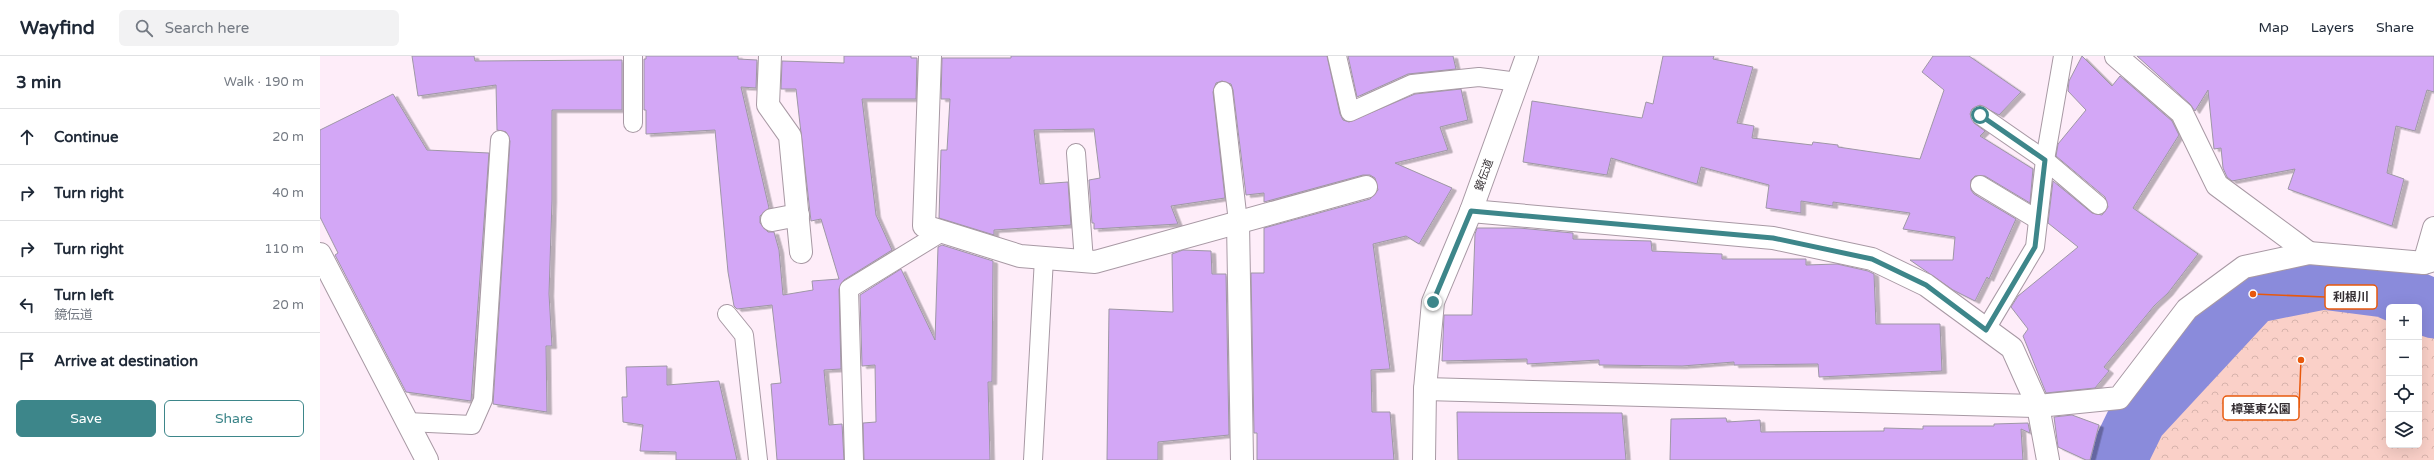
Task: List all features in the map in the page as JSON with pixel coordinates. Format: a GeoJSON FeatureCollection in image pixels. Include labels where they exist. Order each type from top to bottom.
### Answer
{"type":"FeatureCollection","features":[{"type":"Feature","properties":{"kind":"street"},"geometry":{"type":"LineString","coordinates":[[770,56],[768,105],[790,136],[801,252]]}},
{"type":"Feature","properties":{"kind":"street"},"geometry":{"type":"LineString","coordinates":[[930,56],[924,226],[1020,256],[1095,262],[1366,187]]}},
{"type":"Feature","properties":{"kind":"street","name":"鏡伝道"},"geometry":{"type":"LineString","coordinates":[[1424,460],[1425,389],[1433,302],[1471,211],[1527,56]]}},
{"type":"Feature","properties":{"kind":"street"},"geometry":{"type":"LineString","coordinates":[[2116,56],[2182,113],[2217,185],[2309,253]]}},
{"type":"Feature","properties":{"kind":"street"},"geometry":{"type":"LineString","coordinates":[[1471,211],[1773,238],[1872,259],[1926,285],[2012,348],[2038,406],[2048,460]]}},
{"type":"Feature","properties":{"kind":"street"},"geometry":{"type":"LineString","coordinates":[[772,220],[798,215]]}},
{"type":"Feature","properties":{"kind":"street"},"geometry":{"type":"LineString","coordinates":[[1238,222],[1242,460]]}},
{"type":"Feature","properties":{"kind":"street"},"geometry":{"type":"LineString","coordinates":[[1425,389],[2038,406],[2119,398],[2187,309],[2244,267],[2309,253],[2429,262],[2434,228]]}},
{"type":"Feature","properties":{"kind":"street"},"geometry":{"type":"LineString","coordinates":[[320,254],[427,460]]}},
{"type":"Feature","properties":{"kind":"lane"},"geometry":{"type":"LineString","coordinates":[[633,56],[633,123]]}},
{"type":"Feature","properties":{"kind":"lane"},"geometry":{"type":"LineString","coordinates":[[1337,56],[1350,112],[1412,84],[1479,77],[1518,82]]}},
{"type":"Feature","properties":{"kind":"lane"},"geometry":{"type":"LineString","coordinates":[[1986,330],[2035,247],[2045,160],[2063,56]]}},
{"type":"Feature","properties":{"kind":"lane"},"geometry":{"type":"LineString","coordinates":[[1223,91],[1238,222]]}},
{"type":"Feature","properties":{"kind":"lane"},"geometry":{"type":"LineString","coordinates":[[1980,115],[2045,160],[2098,205]]}},
{"type":"Feature","properties":{"kind":"lane"},"geometry":{"type":"LineString","coordinates":[[407,422],[472,425],[483,400],[500,140]]}},
{"type":"Feature","properties":{"kind":"lane"},"geometry":{"type":"LineString","coordinates":[[1076,153],[1084,261]]}},
{"type":"Feature","properties":{"kind":"lane"},"geometry":{"type":"LineString","coordinates":[[1980,185],[2038,220]]}},
{"type":"Feature","properties":{"kind":"lane"},"geometry":{"type":"LineString","coordinates":[[854,460],[849,289],[942,232]]}},
{"type":"Feature","properties":{"kind":"lane"},"geometry":{"type":"LineString","coordinates":[[1033,460],[1044,258]]}},
{"type":"Feature","properties":{"kind":"lane"},"geometry":{"type":"LineString","coordinates":[[727,314],[744,335],[758,460]]}},
{"type":"Feature","properties":{"kind":"green space"},"geometry":{"type":"Polygon","coordinates":[[[2325,293],[2377,298],[2391,304],[2386,304],[2386,448],[2422,448],[2422,317],[2434,322],[2434,460],[2133,460],[2143,436],[2257,310],[2325,293]]]}},
{"type":"Feature","properties":{"kind":"building"},"geometry":{"type":"Polygon","coordinates":[[[412,56],[474,56],[475,61],[622,60],[622,110],[552,110],[552,200],[549,294],[552,346],[546,346],[547,412],[493,404],[510,141],[506,132],[497,130],[496,85],[418,96],[412,56]]]}},
{"type":"Feature","properties":{"kind":"building"},"geometry":{"type":"Polygon","coordinates":[[[646,56],[738,56],[738,59],[757,60],[756,88],[741,87],[769,208],[760,216],[760,223],[768,232],[774,232],[779,250],[783,295],[813,290],[812,281],[839,279],[821,219],[811,221],[796,89],[781,89],[782,61],[844,63],[844,56],[911,56],[911,58],[917,58],[916,99],[862,99],[876,215],[892,250],[844,280],[839,289],[841,369],[824,370],[829,425],[842,424],[844,460],[777,460],[771,384],[781,383],[772,305],[737,309],[734,306],[728,272],[715,130],[646,134],[646,110],[644,110],[644,59],[646,59],[646,56]]]}},
{"type":"Feature","properties":{"kind":"building"},"geometry":{"type":"Polygon","coordinates":[[[1011,56],[1327,56],[1340,114],[1343,120],[1349,122],[1415,94],[1461,89],[1468,120],[1440,127],[1448,150],[1395,163],[1452,188],[1419,244],[1406,236],[1373,244],[1390,369],[1371,370],[1372,412],[1390,412],[1394,460],[1257,460],[1257,433],[1254,433],[1251,273],[1264,273],[1264,228],[1370,199],[1378,190],[1375,178],[1370,175],[1363,175],[1264,202],[1264,193],[1246,195],[1233,90],[1231,84],[1222,81],[1216,83],[1213,92],[1225,198],[1171,206],[1178,224],[1094,229],[1094,223],[1092,223],[1089,180],[1100,178],[1094,129],[1034,130],[1040,184],[1068,182],[1071,225],[994,230],[994,235],[939,218],[941,150],[947,150],[950,99],[941,99],[942,58],[1011,58],[1011,56]]]}},
{"type":"Feature","properties":{"kind":"building"},"geometry":{"type":"Polygon","coordinates":[[[1348,56],[1453,56],[1456,69],[1408,74],[1357,97],[1348,56]]]}},
{"type":"Feature","properties":{"kind":"building"},"geometry":{"type":"Polygon","coordinates":[[[1663,56],[1714,56],[1713,59],[1753,67],[1737,123],[1754,126],[1752,138],[1812,145],[1813,142],[1838,145],[1838,147],[1920,159],[1944,90],[1922,72],[1933,56],[1969,56],[2021,92],[1999,115],[1980,105],[1972,109],[1970,114],[1974,123],[1985,131],[1980,136],[2033,169],[2030,203],[1985,176],[1975,176],[1971,180],[1971,190],[1974,194],[2016,219],[1989,279],[1987,277],[1975,301],[1953,290],[1910,260],[1953,260],[1955,237],[1903,229],[1910,213],[1833,202],[1833,206],[1801,201],[1801,213],[1766,208],[1769,185],[1701,167],[1697,184],[1611,158],[1607,175],[1523,162],[1532,101],[1642,118],[1646,102],[1653,104],[1663,56]]]}},
{"type":"Feature","properties":{"kind":"building"},"geometry":{"type":"Polygon","coordinates":[[[2082,56],[2112,86],[2120,76],[2172,121],[2179,135],[2133,208],[2198,254],[2168,293],[2154,306],[2104,367],[2109,371],[2095,388],[2046,393],[2023,336],[2028,329],[2011,307],[2018,296],[2078,247],[2048,223],[2053,181],[2092,213],[2102,215],[2108,207],[2105,197],[2056,156],[2058,144],[2086,110],[2068,91],[2069,81],[2082,56]]]}},
{"type":"Feature","properties":{"kind":"building"},"geometry":{"type":"Polygon","coordinates":[[[2137,56],[2434,56],[2434,92],[2427,90],[2415,131],[2396,126],[2387,173],[2404,179],[2392,226],[2288,189],[2295,169],[2232,181],[2227,177],[2223,168],[2221,148],[2214,149],[2208,90],[2195,111],[2190,104],[2137,56]]]}},
{"type":"Feature","properties":{"kind":"building"},"geometry":{"type":"Polygon","coordinates":[[[393,94],[427,150],[489,153],[471,401],[406,392],[335,255],[338,253],[320,217],[320,130],[393,94]]]}},
{"type":"Feature","properties":{"kind":"building"},"geometry":{"type":"Polygon","coordinates":[[[1477,228],[1519,228],[1573,233],[1573,239],[1651,241],[1652,251],[1722,254],[1722,259],[1806,259],[1806,265],[1837,264],[1868,271],[1874,274],[1876,324],[1940,324],[1942,371],[1819,377],[1818,364],[1734,365],[1734,362],[1682,366],[1599,365],[1599,360],[1527,364],[1527,359],[1442,361],[1444,315],[1472,315],[1475,234],[1477,228]]]}},
{"type":"Feature","properties":{"kind":"building"},"geometry":{"type":"Polygon","coordinates":[[[942,245],[993,261],[992,382],[988,382],[990,460],[864,460],[863,423],[876,422],[875,365],[862,366],[860,295],[901,269],[935,340],[938,247],[942,245]]]}},
{"type":"Feature","properties":{"kind":"building"},"geometry":{"type":"Polygon","coordinates":[[[1183,250],[1211,251],[1212,274],[1226,274],[1229,435],[1158,442],[1158,460],[1107,460],[1109,309],[1173,312],[1172,254],[1183,250]]]}},
{"type":"Feature","properties":{"kind":"building"},"geometry":{"type":"Polygon","coordinates":[[[667,366],[667,385],[719,381],[737,460],[676,460],[676,452],[640,451],[643,425],[623,422],[622,397],[627,397],[626,367],[667,366]]]}},
{"type":"Feature","properties":{"kind":"building"},"geometry":{"type":"Polygon","coordinates":[[[1457,412],[1622,413],[1626,460],[1458,460],[1457,412]]]}},
{"type":"Feature","properties":{"kind":"building"},"geometry":{"type":"Polygon","coordinates":[[[2072,415],[2099,425],[2090,460],[2086,460],[2058,447],[2054,417],[2072,415]]]}},
{"type":"Feature","properties":{"kind":"building"},"geometry":{"type":"Polygon","coordinates":[[[1726,418],[1727,422],[1760,420],[1761,432],[1884,431],[1884,428],[1923,429],[1923,426],[1994,426],[1994,424],[2028,423],[2030,433],[2021,429],[2023,460],[1670,460],[1671,419],[1726,418]]]}},
{"type":"Feature","properties":{"kind":"waterway"},"geometry":{"type":"LineString","coordinates":[[2117,460],[2137,419],[2253,294],[2323,280],[2385,288],[2434,309]]}},
{"type":"Feature","properties":{"kind":"place","name":"利根川"},"geometry":{"type":"Point","coordinates":[2253,294]}},
{"type":"Feature","properties":{"kind":"place","name":"樟葉東公園"},"geometry":{"type":"Point","coordinates":[2301,360]}},
{"type":"Feature","properties":{"kind":"route"},"geometry":{"type":"LineString","coordinates":[[1433,302],[1471,211],[1773,238],[1872,259],[1926,285],[1986,330],[2035,247],[2045,160],[1980,115]]}}]}
